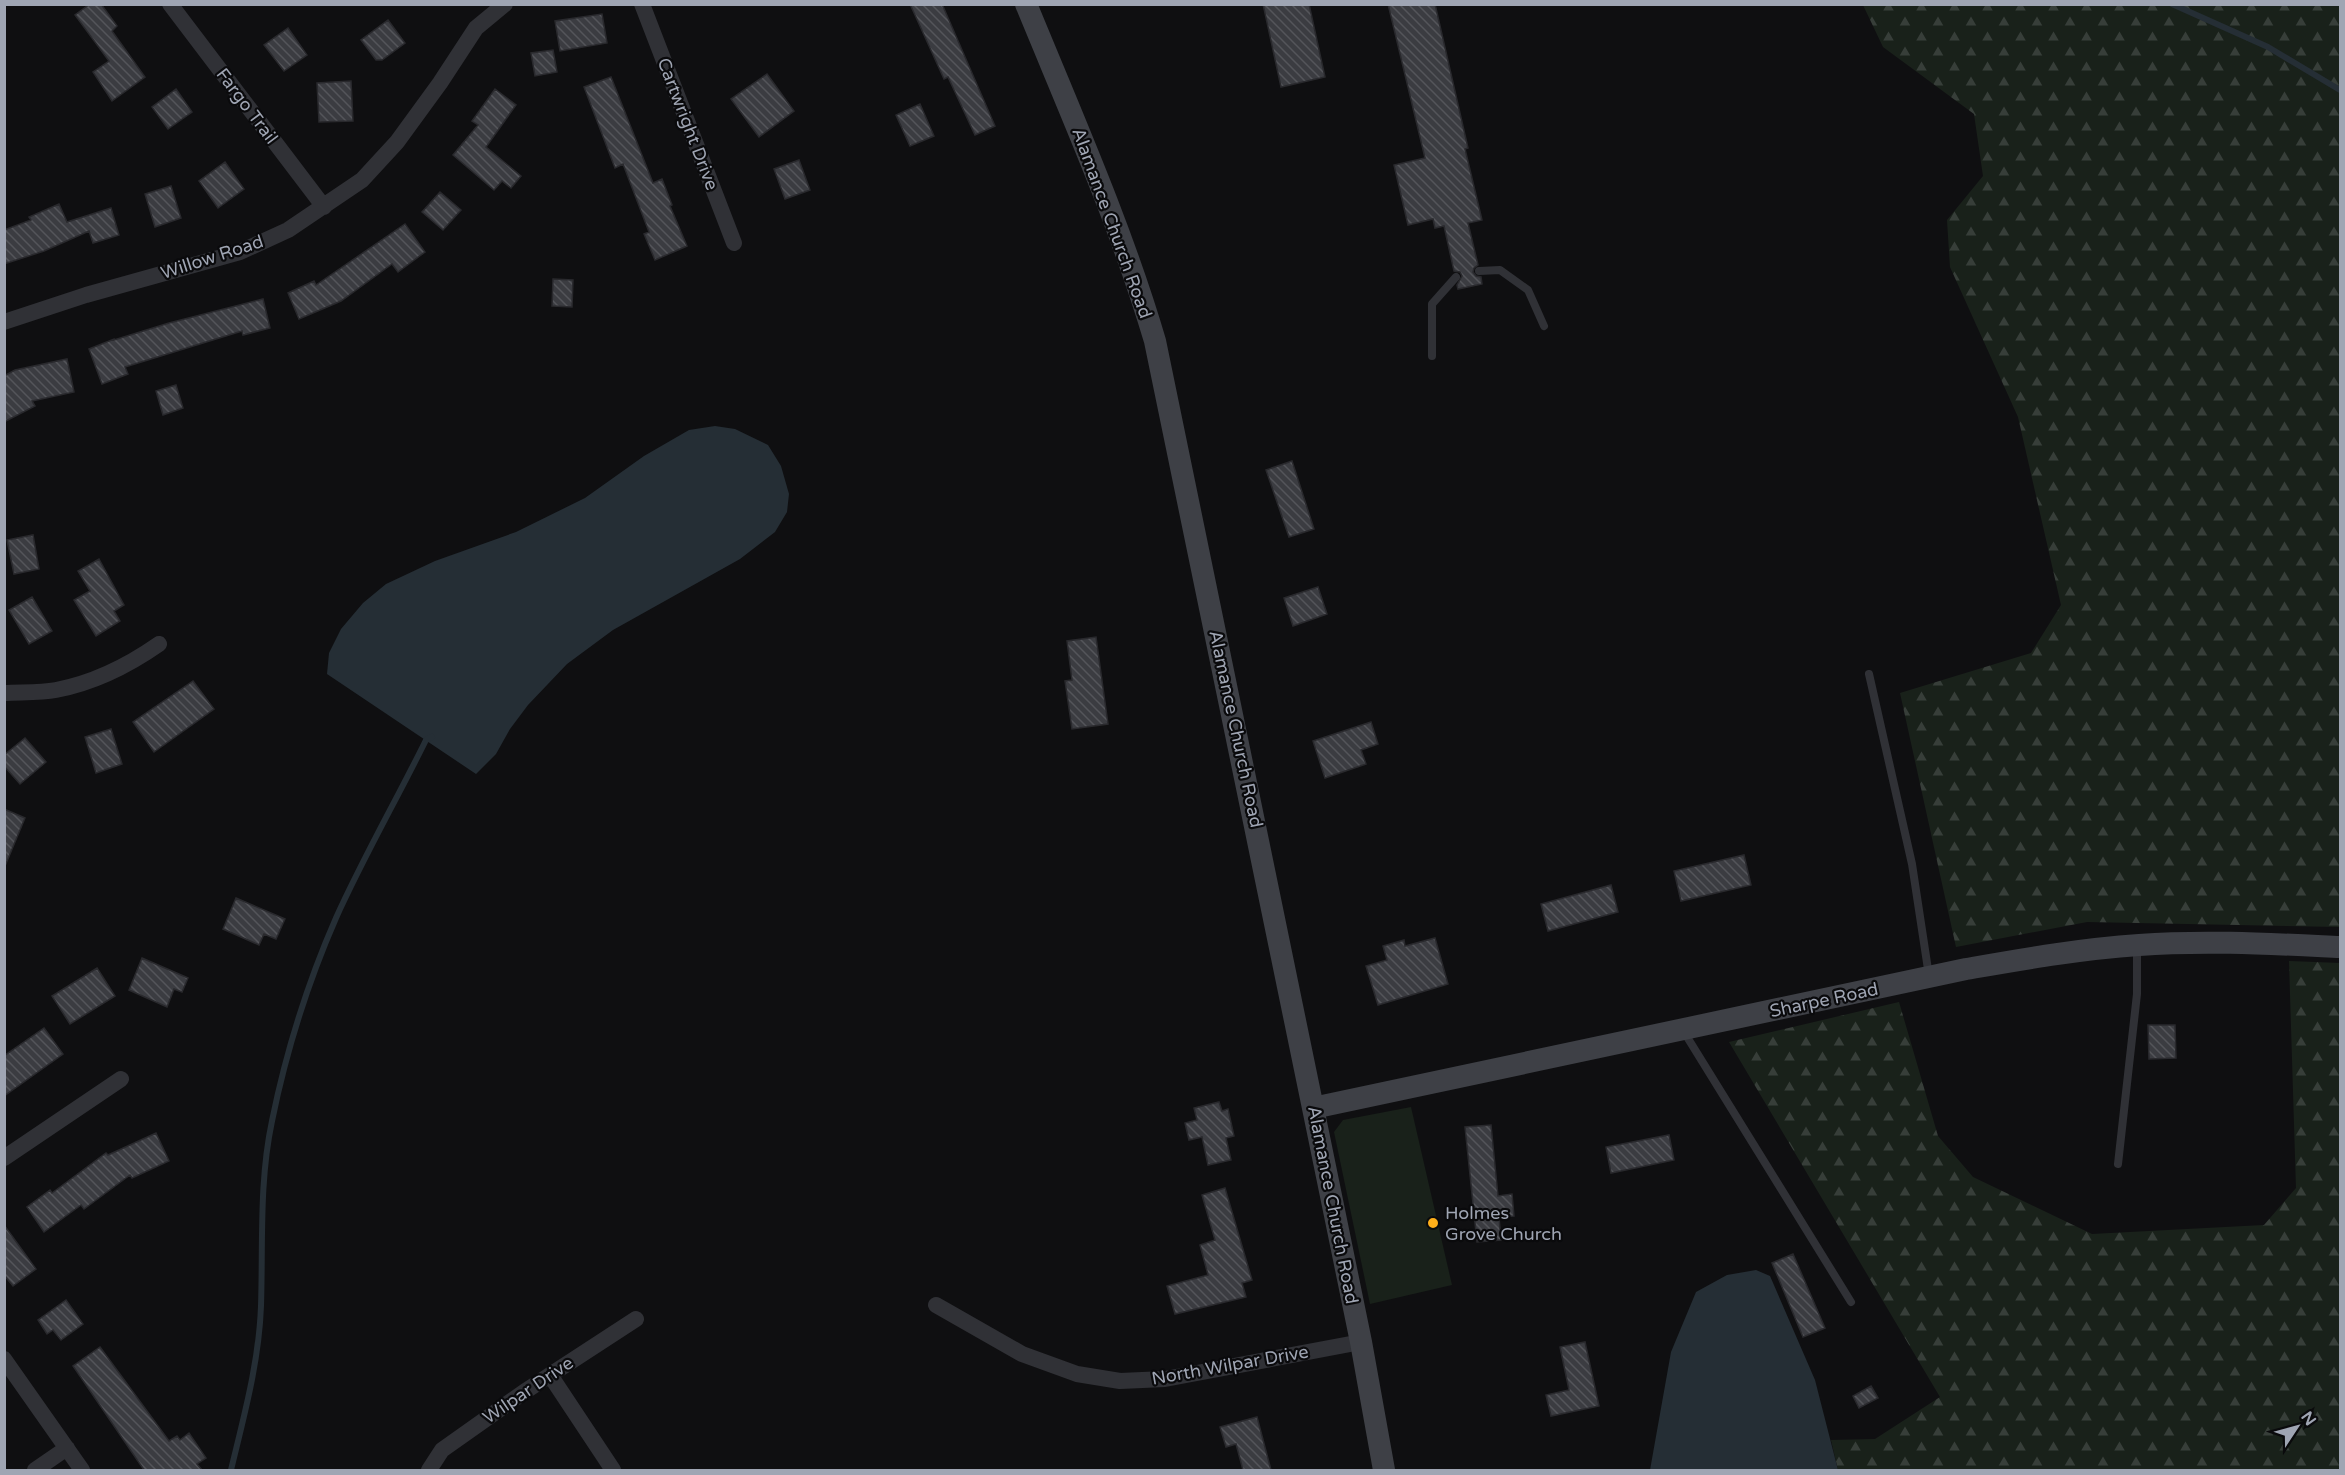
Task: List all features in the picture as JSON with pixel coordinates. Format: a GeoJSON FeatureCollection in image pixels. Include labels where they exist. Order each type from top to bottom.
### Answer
{"type":"FeatureCollection","features":[{"type":"Feature","properties":{"kind":"main road","name":"Alamance Church Road"},"geometry":{"type":"LineString","coordinates":[[1026,4],[1111,210],[1135,273],[1155,341],[1361,1342],[1384,1470]]}},
{"type":"Feature","properties":{"kind":"main road","name":"Sharpe Road"},"geometry":{"type":"LineString","coordinates":[[1313,1108],[1929,977],[2073,951],[2138,945],[2340,946]]}},
{"type":"Feature","properties":{"kind":"street","name":"Fargo Trail"},"geometry":{"type":"LineString","coordinates":[[171,4],[324,207]]}},
{"type":"Feature","properties":{"kind":"street","name":"Willow Road"},"geometry":{"type":"LineString","coordinates":[[4,322],[87,295],[240,252],[288,230],[362,180],[383,157],[440,83],[476,28],[505,4]]}},
{"type":"Feature","properties":{"kind":"street","name":"Cartwright Drive"},"geometry":{"type":"LineString","coordinates":[[642,4],[734,243]]}},
{"type":"Feature","properties":{"kind":"street"},"geometry":{"type":"LineString","coordinates":[[4,693],[56,690],[87,681],[136,660],[159,644]]}},
{"type":"Feature","properties":{"kind":"street"},"geometry":{"type":"LineString","coordinates":[[4,1158],[121,1079]]}},
{"type":"Feature","properties":{"kind":"street","name":"North Wilpar Drive"},"geometry":{"type":"LineString","coordinates":[[936,1305],[1022,1354],[1077,1374],[1120,1381],[1165,1379],[1361,1342]]}},
{"type":"Feature","properties":{"kind":"street","name":"Wilpar Drive"},"geometry":{"type":"LineString","coordinates":[[429,1470],[442,1450],[636,1319]]}},
{"type":"Feature","properties":{"kind":"street"},"geometry":{"type":"LineString","coordinates":[[4,1359],[82,1470]]}},
{"type":"Feature","properties":{"kind":"street"},"geometry":{"type":"LineString","coordinates":[[550,1375],[613,1470]]}},
{"type":"Feature","properties":{"kind":"street"},"geometry":{"type":"LineString","coordinates":[[35,1470],[67,1448]]}},
{"type":"Feature","properties":{"kind":"lane"},"geometry":{"type":"LineString","coordinates":[[1479,271],[1500,270],[1528,290],[1544,326]]}},
{"type":"Feature","properties":{"kind":"lane"},"geometry":{"type":"LineString","coordinates":[[1432,356],[1432,304],[1456,277]]}},
{"type":"Feature","properties":{"kind":"lane"},"geometry":{"type":"LineString","coordinates":[[1869,674],[1912,864],[1929,977]]}},
{"type":"Feature","properties":{"kind":"lane"},"geometry":{"type":"LineString","coordinates":[[2118,1164],[2137,994],[2138,945]]}},
{"type":"Feature","properties":{"kind":"lane"},"geometry":{"type":"LineString","coordinates":[[1682,1029],[1851,1302]]}},
{"type":"Feature","properties":{"kind":"green space"},"geometry":{"type":"Polygon","coordinates":[[[1863,5],[2340,5],[2340,927],[2087,922],[1956,947],[1900,693],[2031,653],[2061,605],[2018,417],[1950,267],[1947,220],[1983,176],[1974,114],[1883,47],[1863,5]]]}},
{"type":"Feature","properties":{"kind":"green space"},"geometry":{"type":"Polygon","coordinates":[[[2289,961],[2340,963],[2340,1470],[1838,1470],[1831,1440],[1875,1439],[1940,1397],[1729,1042],[1899,1002],[1938,1136],[1973,1177],[2092,1234],[2264,1225],[2296,1188],[2289,961]]]}},
{"type":"Feature","properties":{"kind":"green space"},"geometry":{"type":"Polygon","coordinates":[[[1411,1107],[1452,1285],[1370,1304],[1334,1132],[1343,1120],[1411,1107]]]}},
{"type":"Feature","properties":{"kind":"shaded area"},"geometry":{"type":"Polygon","coordinates":[[[715,426],[735,429],[768,445],[781,466],[789,494],[787,512],[775,532],[740,559],[613,630],[567,664],[528,705],[510,729],[496,754],[476,774],[327,674],[329,653],[341,629],[363,603],[386,584],[435,561],[516,532],[585,498],[644,456],[689,430],[715,426]]]}},
{"type":"Feature","properties":{"kind":"shaded area"},"geometry":{"type":"Polygon","coordinates":[[[1756,1270],[1770,1276],[1815,1380],[1838,1470],[1650,1470],[1671,1352],[1696,1292],[1727,1275],[1756,1270]]]}},
{"type":"Feature","properties":{"kind":"building"},"geometry":{"type":"Polygon","coordinates":[[[90,4],[101,4],[117,26],[112,31],[145,77],[112,101],[93,72],[109,61],[75,15],[90,4]]]}},
{"type":"Feature","properties":{"kind":"building"},"geometry":{"type":"Polygon","coordinates":[[[910,4],[942,4],[995,126],[975,135],[948,77],[944,79],[910,4]]]}},
{"type":"Feature","properties":{"kind":"building"},"geometry":{"type":"Polygon","coordinates":[[[1263,4],[1309,4],[1325,77],[1281,87],[1263,4]]]}},
{"type":"Feature","properties":{"kind":"building"},"geometry":{"type":"Polygon","coordinates":[[[1388,4],[1435,4],[1482,220],[1468,223],[1478,265],[1473,272],[1476,276],[1481,277],[1482,284],[1458,289],[1457,285],[1462,276],[1460,272],[1454,271],[1444,226],[1435,228],[1433,219],[1408,225],[1394,165],[1425,158],[1388,4]]]}},
{"type":"Feature","properties":{"kind":"building"},"geometry":{"type":"Polygon","coordinates":[[[602,14],[607,43],[560,51],[555,21],[602,14]]]}},
{"type":"Feature","properties":{"kind":"building"},"geometry":{"type":"Polygon","coordinates":[[[388,20],[405,43],[382,60],[376,60],[361,40],[388,20]]]}},
{"type":"Feature","properties":{"kind":"building"},"geometry":{"type":"Polygon","coordinates":[[[288,28],[307,55],[284,71],[264,45],[288,28]]]}},
{"type":"Feature","properties":{"kind":"building"},"geometry":{"type":"Polygon","coordinates":[[[553,50],[557,72],[535,76],[531,53],[553,50]]]}},
{"type":"Feature","properties":{"kind":"building"},"geometry":{"type":"Polygon","coordinates":[[[767,74],[794,111],[759,137],[731,99],[767,74]]]}},
{"type":"Feature","properties":{"kind":"building"},"geometry":{"type":"Polygon","coordinates":[[[611,77],[653,183],[662,179],[672,205],[670,206],[687,246],[655,260],[644,234],[649,232],[623,164],[615,168],[584,87],[611,77]]]}},
{"type":"Feature","properties":{"kind":"building"},"geometry":{"type":"Polygon","coordinates":[[[351,81],[353,121],[319,122],[317,83],[351,81]]]}},
{"type":"Feature","properties":{"kind":"building"},"geometry":{"type":"Polygon","coordinates":[[[176,89],[192,112],[168,129],[152,107],[176,89]]]}},
{"type":"Feature","properties":{"kind":"building"},"geometry":{"type":"Polygon","coordinates":[[[495,89],[516,105],[486,147],[521,176],[511,188],[502,181],[494,190],[453,155],[478,125],[472,121],[495,89]]]}},
{"type":"Feature","properties":{"kind":"building"},"geometry":{"type":"Polygon","coordinates":[[[920,104],[934,136],[910,146],[896,115],[920,104]]]}},
{"type":"Feature","properties":{"kind":"building"},"geometry":{"type":"Polygon","coordinates":[[[799,160],[810,190],[785,199],[774,169],[799,160]]]}},
{"type":"Feature","properties":{"kind":"building"},"geometry":{"type":"Polygon","coordinates":[[[225,162],[244,189],[218,208],[199,181],[225,162]]]}},
{"type":"Feature","properties":{"kind":"building"},"geometry":{"type":"Polygon","coordinates":[[[171,186],[181,218],[155,227],[145,194],[171,186]]]}},
{"type":"Feature","properties":{"kind":"building"},"geometry":{"type":"Polygon","coordinates":[[[440,192],[461,210],[443,230],[422,212],[440,192]]]}},
{"type":"Feature","properties":{"kind":"building"},"geometry":{"type":"Polygon","coordinates":[[[59,204],[67,222],[111,208],[119,235],[93,243],[89,231],[44,251],[4,264],[4,230],[31,220],[29,217],[59,204]]]}},
{"type":"Feature","properties":{"kind":"building"},"geometry":{"type":"Polygon","coordinates":[[[405,224],[425,252],[398,272],[392,264],[341,301],[299,319],[288,293],[314,281],[316,285],[405,224]]]}},
{"type":"Feature","properties":{"kind":"building"},"geometry":{"type":"Polygon","coordinates":[[[553,279],[573,280],[572,307],[552,306],[553,279]]]}},
{"type":"Feature","properties":{"kind":"building"},"geometry":{"type":"Polygon","coordinates":[[[263,299],[270,328],[243,335],[242,331],[125,367],[128,374],[102,384],[89,349],[169,323],[263,299]]]}},
{"type":"Feature","properties":{"kind":"building"},"geometry":{"type":"Polygon","coordinates":[[[67,359],[74,392],[32,401],[35,406],[4,422],[4,376],[15,370],[67,359]]]}},
{"type":"Feature","properties":{"kind":"building"},"geometry":{"type":"Polygon","coordinates":[[[176,385],[183,408],[163,415],[156,391],[176,385]]]}},
{"type":"Feature","properties":{"kind":"building"},"geometry":{"type":"Polygon","coordinates":[[[1292,461],[1314,529],[1289,537],[1266,470],[1292,461]]]}},
{"type":"Feature","properties":{"kind":"building"},"geometry":{"type":"Polygon","coordinates":[[[33,535],[39,569],[14,574],[7,540],[33,535]]]}},
{"type":"Feature","properties":{"kind":"building"},"geometry":{"type":"Polygon","coordinates":[[[99,559],[124,605],[114,611],[120,621],[96,636],[74,600],[90,591],[78,571],[99,559]]]}},
{"type":"Feature","properties":{"kind":"building"},"geometry":{"type":"Polygon","coordinates":[[[1318,587],[1327,614],[1293,626],[1284,598],[1318,587]]]}},
{"type":"Feature","properties":{"kind":"building"},"geometry":{"type":"Polygon","coordinates":[[[32,597],[52,631],[29,644],[9,610],[32,597]]]}},
{"type":"Feature","properties":{"kind":"building"},"geometry":{"type":"Polygon","coordinates":[[[1096,637],[1108,724],[1072,729],[1065,681],[1072,680],[1067,641],[1096,637]]]}},
{"type":"Feature","properties":{"kind":"building"},"geometry":{"type":"Polygon","coordinates":[[[193,681],[214,709],[154,752],[133,722],[193,681]]]}},
{"type":"Feature","properties":{"kind":"building"},"geometry":{"type":"Polygon","coordinates":[[[1371,722],[1378,744],[1361,750],[1366,764],[1325,778],[1313,741],[1371,722]]]}},
{"type":"Feature","properties":{"kind":"building"},"geometry":{"type":"Polygon","coordinates":[[[111,729],[122,764],[96,773],[85,737],[111,729]]]}},
{"type":"Feature","properties":{"kind":"building"},"geometry":{"type":"Polygon","coordinates":[[[25,738],[46,762],[20,784],[4,766],[4,755],[25,738]]]}},
{"type":"Feature","properties":{"kind":"building"},"geometry":{"type":"Polygon","coordinates":[[[4,809],[25,818],[5,866],[4,865],[4,809]]]}},
{"type":"Feature","properties":{"kind":"building"},"geometry":{"type":"Polygon","coordinates":[[[1744,855],[1751,885],[1681,901],[1674,871],[1744,855]]]}},
{"type":"Feature","properties":{"kind":"building"},"geometry":{"type":"Polygon","coordinates":[[[1611,885],[1618,912],[1548,931],[1541,904],[1611,885]]]}},
{"type":"Feature","properties":{"kind":"building"},"geometry":{"type":"Polygon","coordinates":[[[236,898],[285,919],[276,939],[264,934],[259,945],[223,929],[236,898]]]}},
{"type":"Feature","properties":{"kind":"building"},"geometry":{"type":"Polygon","coordinates":[[[1435,938],[1448,984],[1378,1005],[1366,966],[1387,960],[1383,946],[1404,940],[1405,946],[1435,938]]]}},
{"type":"Feature","properties":{"kind":"building"},"geometry":{"type":"Polygon","coordinates":[[[142,958],[188,978],[182,992],[174,989],[167,1007],[129,990],[142,958]]]}},
{"type":"Feature","properties":{"kind":"building"},"geometry":{"type":"Polygon","coordinates":[[[97,968],[115,996],[70,1024],[52,996],[97,968]]]}},
{"type":"Feature","properties":{"kind":"building"},"geometry":{"type":"Polygon","coordinates":[[[2148,1025],[2175,1025],[2176,1058],[2149,1059],[2148,1025]]]}},
{"type":"Feature","properties":{"kind":"building"},"geometry":{"type":"Polygon","coordinates":[[[44,1028],[63,1054],[4,1096],[4,1056],[44,1028]]]}},
{"type":"Feature","properties":{"kind":"building"},"geometry":{"type":"Polygon","coordinates":[[[1219,1102],[1222,1111],[1228,1109],[1234,1136],[1226,1138],[1231,1160],[1208,1165],[1202,1137],[1189,1140],[1185,1123],[1197,1120],[1194,1108],[1219,1102]]]}},
{"type":"Feature","properties":{"kind":"building"},"geometry":{"type":"Polygon","coordinates":[[[1491,1125],[1498,1196],[1512,1194],[1514,1216],[1499,1217],[1501,1240],[1477,1242],[1465,1127],[1491,1125]]]}},
{"type":"Feature","properties":{"kind":"building"},"geometry":{"type":"Polygon","coordinates":[[[156,1133],[169,1161],[132,1178],[130,1175],[84,1209],[81,1205],[44,1232],[27,1207],[50,1190],[52,1193],[106,1153],[108,1155],[156,1133]]]}},
{"type":"Feature","properties":{"kind":"building"},"geometry":{"type":"Polygon","coordinates":[[[1669,1135],[1674,1160],[1611,1173],[1606,1147],[1669,1135]]]}},
{"type":"Feature","properties":{"kind":"building"},"geometry":{"type":"Polygon","coordinates":[[[1225,1188],[1252,1280],[1242,1283],[1246,1297],[1175,1314],[1167,1286],[1208,1275],[1200,1245],[1215,1240],[1202,1195],[1225,1188]]]}},
{"type":"Feature","properties":{"kind":"building"},"geometry":{"type":"Polygon","coordinates":[[[4,1225],[36,1269],[13,1286],[4,1275],[4,1225]]]}},
{"type":"Feature","properties":{"kind":"building"},"geometry":{"type":"Polygon","coordinates":[[[1793,1254],[1825,1328],[1803,1337],[1772,1263],[1793,1254]]]}},
{"type":"Feature","properties":{"kind":"building"},"geometry":{"type":"Polygon","coordinates":[[[66,1300],[83,1324],[61,1340],[53,1330],[47,1334],[38,1320],[66,1300]]]}},
{"type":"Feature","properties":{"kind":"building"},"geometry":{"type":"Polygon","coordinates":[[[1585,1342],[1599,1406],[1551,1416],[1546,1395],[1569,1390],[1560,1347],[1585,1342]]]}},
{"type":"Feature","properties":{"kind":"building"},"geometry":{"type":"Polygon","coordinates":[[[100,1347],[169,1441],[177,1436],[180,1440],[189,1433],[206,1458],[197,1464],[202,1470],[144,1470],[73,1366],[100,1347]]]}},
{"type":"Feature","properties":{"kind":"building"},"geometry":{"type":"Polygon","coordinates":[[[1871,1386],[1878,1398],[1859,1408],[1853,1396],[1871,1386]]]}},
{"type":"Feature","properties":{"kind":"building"},"geometry":{"type":"Polygon","coordinates":[[[1257,1417],[1271,1470],[1243,1470],[1236,1444],[1226,1447],[1220,1427],[1257,1417]]]}},
{"type":"Feature","properties":{"kind":"waterway"},"geometry":{"type":"LineString","coordinates":[[2172,4],[2268,47],[2340,90]]}},
{"type":"Feature","properties":{"kind":"waterway"},"geometry":{"type":"LineString","coordinates":[[231,1470],[250,1389],[260,1327],[265,1167],[272,1121],[291,1043],[307,992],[336,918],[426,740],[432,737]]}},
{"type":"Feature","properties":{"kind":"place","name":"Holmes Grove Church"},"geometry":{"type":"Point","coordinates":[1433,1223]}}]}
